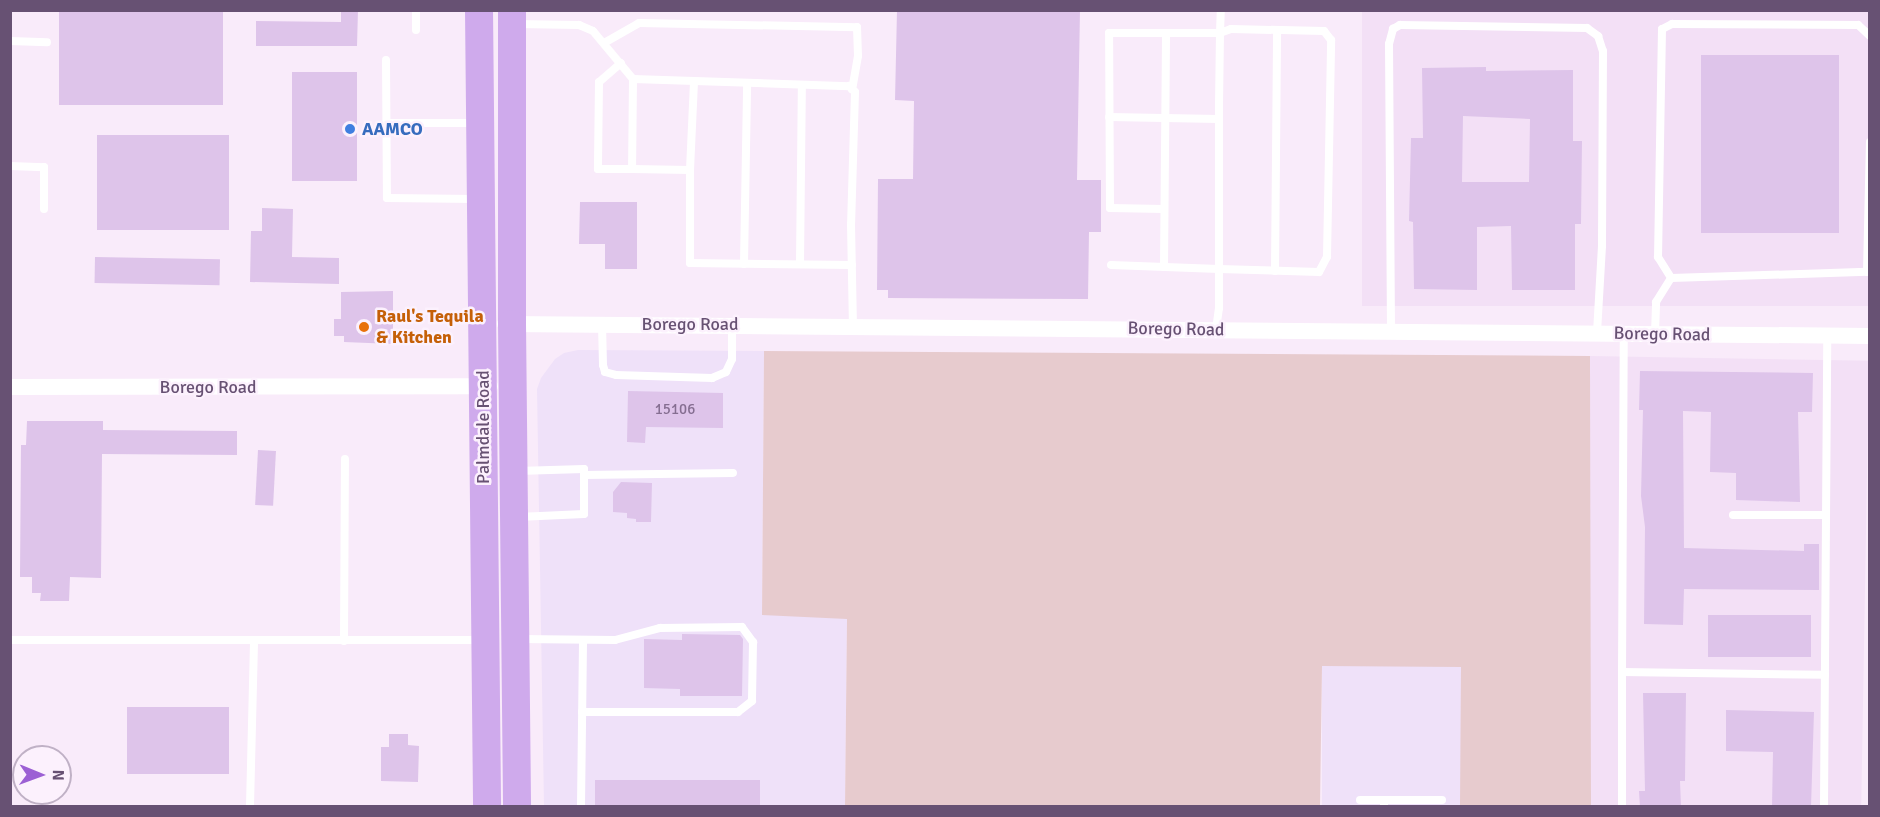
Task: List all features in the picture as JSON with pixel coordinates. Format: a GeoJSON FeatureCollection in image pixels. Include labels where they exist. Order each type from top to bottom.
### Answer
{"type":"FeatureCollection","features":[{"type":"Feature","properties":{"kind":"highway","name":"Palmdale Road"},"geometry":{"type":"LineString","coordinates":[[479,10],[486,807]]}},
{"type":"Feature","properties":{"kind":"highway","name":"Palmdale Road"},"geometry":{"type":"LineString","coordinates":[[513,17],[512,324],[517,807]]}},
{"type":"Feature","properties":{"kind":"street","name":"Borego Road"},"geometry":{"type":"LineString","coordinates":[[482,324],[732,324],[1869,336]]}},
{"type":"Feature","properties":{"kind":"street","name":"Borego Road"},"geometry":{"type":"LineString","coordinates":[[10,387],[513,385]]}},
{"type":"Feature","properties":{"kind":"lane"},"geometry":{"type":"LineString","coordinates":[[416,10],[416,30]]}},
{"type":"Feature","properties":{"kind":"lane"},"geometry":{"type":"LineString","coordinates":[[1216,330],[1219,269],[1221,10]]}},
{"type":"Feature","properties":{"kind":"lane"},"geometry":{"type":"LineString","coordinates":[[513,17],[579,25],[593,31],[621,63],[633,80],[632,169]]}},
{"type":"Feature","properties":{"kind":"lane"},"geometry":{"type":"LineString","coordinates":[[604,43],[639,23],[857,27],[858,56],[852,89]]}},
{"type":"Feature","properties":{"kind":"lane"},"geometry":{"type":"LineString","coordinates":[[1671,278],[1658,257],[1662,29],[1672,24],[1858,25],[1869,36]]}},
{"type":"Feature","properties":{"kind":"lane"},"geometry":{"type":"LineString","coordinates":[[1390,332],[1389,44],[1393,29],[1400,25],[1587,28],[1598,36],[1603,51],[1603,97],[1602,246],[1597,334]]}},
{"type":"Feature","properties":{"kind":"lane"},"geometry":{"type":"LineString","coordinates":[[1111,265],[1319,272],[1327,257],[1331,40],[1324,31],[1231,29],[1220,33],[1109,33],[1110,208],[1164,209]]}},
{"type":"Feature","properties":{"kind":"lane"},"geometry":{"type":"LineString","coordinates":[[1275,271],[1277,30]]}},
{"type":"Feature","properties":{"kind":"lane"},"geometry":{"type":"LineString","coordinates":[[1164,267],[1166,33]]}},
{"type":"Feature","properties":{"kind":"lane"},"geometry":{"type":"LineString","coordinates":[[10,41],[47,42]]}},
{"type":"Feature","properties":{"kind":"lane"},"geometry":{"type":"LineString","coordinates":[[386,60],[387,198],[481,199]]}},
{"type":"Feature","properties":{"kind":"lane"},"geometry":{"type":"LineString","coordinates":[[621,63],[599,82],[598,168],[690,170]]}},
{"type":"Feature","properties":{"kind":"lane"},"geometry":{"type":"LineString","coordinates":[[633,80],[849,86],[855,92],[853,326]]}},
{"type":"Feature","properties":{"kind":"lane"},"geometry":{"type":"LineString","coordinates":[[694,82],[690,170],[690,263],[852,265]]}},
{"type":"Feature","properties":{"kind":"lane"},"geometry":{"type":"LineString","coordinates":[[744,264],[747,84]]}},
{"type":"Feature","properties":{"kind":"lane"},"geometry":{"type":"LineString","coordinates":[[800,264],[802,85]]}},
{"type":"Feature","properties":{"kind":"lane"},"geometry":{"type":"LineString","coordinates":[[1109,117],[1220,119]]}},
{"type":"Feature","properties":{"kind":"lane"},"geometry":{"type":"LineString","coordinates":[[386,123],[480,123]]}},
{"type":"Feature","properties":{"kind":"lane"},"geometry":{"type":"LineString","coordinates":[[1671,278],[1866,272],[1869,142]]}},
{"type":"Feature","properties":{"kind":"lane"},"geometry":{"type":"LineString","coordinates":[[10,166],[44,167],[44,209]]}},
{"type":"Feature","properties":{"kind":"lane"},"geometry":{"type":"LineString","coordinates":[[1655,334],[1656,302],[1671,278]]}},
{"type":"Feature","properties":{"kind":"lane"},"geometry":{"type":"LineString","coordinates":[[602,324],[605,372],[616,375],[711,378],[726,372],[732,359],[732,324]]}},
{"type":"Feature","properties":{"kind":"lane"},"geometry":{"type":"LineString","coordinates":[[1622,807],[1624,334]]}},
{"type":"Feature","properties":{"kind":"lane"},"geometry":{"type":"LineString","coordinates":[[1824,807],[1827,336]]}},
{"type":"Feature","properties":{"kind":"lane"},"geometry":{"type":"LineString","coordinates":[[344,642],[345,459]]}},
{"type":"Feature","properties":{"kind":"lane"},"geometry":{"type":"LineString","coordinates":[[514,471],[733,473]]}},
{"type":"Feature","properties":{"kind":"lane"},"geometry":{"type":"LineString","coordinates":[[514,517],[584,514],[584,472]]}},
{"type":"Feature","properties":{"kind":"lane"},"geometry":{"type":"LineString","coordinates":[[1733,515],[1826,515]]}},
{"type":"Feature","properties":{"kind":"lane"},"geometry":{"type":"LineString","coordinates":[[515,639],[615,640],[660,628],[742,627],[753,642],[753,701],[738,712],[582,712]]}},
{"type":"Feature","properties":{"kind":"lane"},"geometry":{"type":"LineString","coordinates":[[581,807],[583,639]]}},
{"type":"Feature","properties":{"kind":"lane"},"geometry":{"type":"LineString","coordinates":[[10,640],[344,642],[484,640]]}},
{"type":"Feature","properties":{"kind":"lane"},"geometry":{"type":"LineString","coordinates":[[250,807],[254,641]]}},
{"type":"Feature","properties":{"kind":"lane"},"geometry":{"type":"LineString","coordinates":[[1622,672],[1825,675]]}},
{"type":"Feature","properties":{"kind":"lane"},"geometry":{"type":"LineString","coordinates":[[1360,800],[1384,803],[1442,800]]}},
{"type":"Feature","properties":{"kind":"shaded area"},"geometry":{"type":"Polygon","coordinates":[[[1362,11],[1869,11],[1869,306],[1362,306],[1362,11]]]}},
{"type":"Feature","properties":{"kind":"shaded area"},"geometry":{"type":"Polygon","coordinates":[[[578,350],[764,351],[762,614],[847,618],[845,806],[544,806],[537,389],[541,378],[555,359],[564,353],[578,350]]]}},
{"type":"Feature","properties":{"kind":"shaded area"},"geometry":{"type":"Polygon","coordinates":[[[764,351],[1590,356],[1591,806],[1460,806],[1461,667],[1322,666],[1320,806],[845,806],[847,619],[762,615],[764,351]]]}},
{"type":"Feature","properties":{"kind":"shaded area"},"geometry":{"type":"Polygon","coordinates":[[[1590,356],[1869,361],[1861,806],[1582,806],[1590,356]]]}},
{"type":"Feature","properties":{"kind":"shaded area"},"geometry":{"type":"Polygon","coordinates":[[[1322,666],[1461,666],[1461,806],[1322,806],[1322,666]]]}},
{"type":"Feature","properties":{"kind":"building"},"geometry":{"type":"Polygon","coordinates":[[[59,10],[223,10],[223,105],[59,105],[59,10]]]}},
{"type":"Feature","properties":{"kind":"building"},"geometry":{"type":"Polygon","coordinates":[[[341,10],[358,10],[357,46],[256,46],[256,21],[341,22],[341,10]]]}},
{"type":"Feature","properties":{"kind":"building"},"geometry":{"type":"Polygon","coordinates":[[[897,10],[1080,10],[1077,180],[1101,180],[1101,232],[1089,232],[1088,299],[888,298],[888,290],[877,290],[878,179],[913,179],[914,101],[895,100],[897,10]]]}},
{"type":"Feature","properties":{"kind":"building"},"geometry":{"type":"Polygon","coordinates":[[[1701,55],[1839,55],[1839,233],[1701,233],[1701,55]]]}},
{"type":"Feature","properties":{"kind":"building"},"geometry":{"type":"Polygon","coordinates":[[[1486,67],[1486,71],[1573,70],[1573,141],[1582,141],[1581,224],[1575,224],[1575,290],[1512,290],[1511,226],[1477,227],[1477,290],[1414,289],[1413,222],[1409,221],[1411,138],[1423,138],[1422,68],[1486,67]],[[1463,116],[1462,182],[1529,182],[1530,119],[1463,116]]]}},
{"type":"Feature","properties":{"kind":"building"},"geometry":{"type":"Polygon","coordinates":[[[292,72],[357,72],[357,181],[292,181],[292,72]]]}},
{"type":"Feature","properties":{"kind":"building"},"geometry":{"type":"Polygon","coordinates":[[[97,135],[229,135],[229,230],[97,230],[97,135]]]}},
{"type":"Feature","properties":{"kind":"building"},"geometry":{"type":"Polygon","coordinates":[[[580,202],[637,202],[637,269],[605,269],[605,244],[579,244],[580,202]]]}},
{"type":"Feature","properties":{"kind":"building"},"geometry":{"type":"Polygon","coordinates":[[[262,208],[293,209],[292,257],[339,258],[339,284],[250,282],[251,231],[262,231],[262,208]]]}},
{"type":"Feature","properties":{"kind":"building"},"geometry":{"type":"Polygon","coordinates":[[[95,257],[220,259],[220,285],[95,283],[95,257]]]}},
{"type":"Feature","properties":{"kind":"building","name":"Raul's Tequila & Kitchen"},"geometry":{"type":"Polygon","coordinates":[[[393,291],[393,344],[344,342],[344,336],[334,336],[334,319],[341,319],[341,292],[393,291]]]}},
{"type":"Feature","properties":{"kind":"building"},"geometry":{"type":"Polygon","coordinates":[[[1640,371],[1813,373],[1812,412],[1798,412],[1800,502],[1736,500],[1736,473],[1710,472],[1711,412],[1683,411],[1684,548],[1804,551],[1804,544],[1819,544],[1819,590],[1684,589],[1683,625],[1644,624],[1645,527],[1641,496],[1643,410],[1639,410],[1640,371]]]}},
{"type":"Feature","properties":{"kind":"building"},"geometry":{"type":"Polygon","coordinates":[[[628,391],[723,393],[723,428],[646,427],[645,443],[627,442],[628,391]]]}},
{"type":"Feature","properties":{"kind":"building"},"geometry":{"type":"Polygon","coordinates":[[[27,421],[103,421],[103,430],[237,431],[237,455],[102,454],[101,578],[70,577],[69,601],[40,601],[41,593],[32,593],[32,577],[20,577],[21,445],[26,445],[27,421]]]}},
{"type":"Feature","properties":{"kind":"building"},"geometry":{"type":"Polygon","coordinates":[[[258,450],[276,451],[273,506],[255,505],[258,450]]]}},
{"type":"Feature","properties":{"kind":"building"},"geometry":{"type":"Polygon","coordinates":[[[621,482],[652,483],[651,522],[636,522],[636,519],[627,518],[627,513],[613,512],[613,492],[621,482]]]}},
{"type":"Feature","properties":{"kind":"building"},"geometry":{"type":"Polygon","coordinates":[[[1708,615],[1811,615],[1811,657],[1708,657],[1708,615]]]}},
{"type":"Feature","properties":{"kind":"building"},"geometry":{"type":"Polygon","coordinates":[[[682,634],[740,635],[743,639],[742,696],[680,696],[680,689],[644,688],[644,639],[682,640],[682,634]]]}},
{"type":"Feature","properties":{"kind":"building"},"geometry":{"type":"Polygon","coordinates":[[[1643,693],[1686,693],[1685,781],[1680,781],[1681,807],[1640,807],[1639,791],[1645,791],[1643,693]]]}},
{"type":"Feature","properties":{"kind":"building"},"geometry":{"type":"Polygon","coordinates":[[[127,707],[229,707],[229,774],[127,774],[127,707]]]}},
{"type":"Feature","properties":{"kind":"building"},"geometry":{"type":"Polygon","coordinates":[[[1726,710],[1814,712],[1811,807],[1772,807],[1773,752],[1726,751],[1726,710]]]}},
{"type":"Feature","properties":{"kind":"building"},"geometry":{"type":"Polygon","coordinates":[[[389,734],[408,734],[408,745],[419,746],[418,782],[381,781],[381,747],[389,747],[389,734]]]}},
{"type":"Feature","properties":{"kind":"building"},"geometry":{"type":"Polygon","coordinates":[[[595,780],[760,780],[760,806],[595,806],[595,780]]]}},
{"type":"Feature","properties":{"kind":"place","name":"AAMCO"},"geometry":{"type":"Point","coordinates":[350,129]}},
{"type":"Feature","properties":{"kind":"place","name":"Raul's Tequila & Kitchen"},"geometry":{"type":"Point","coordinates":[364,327]}}]}
